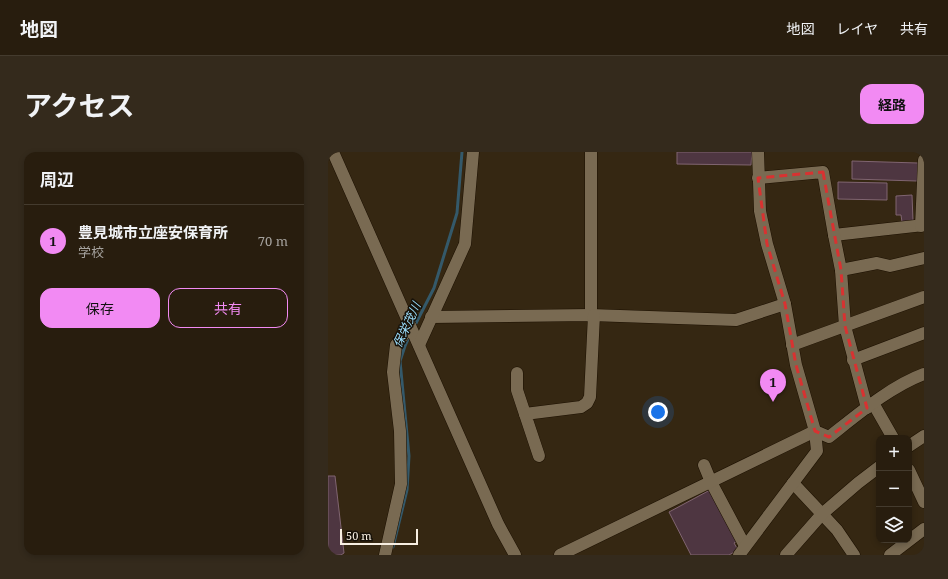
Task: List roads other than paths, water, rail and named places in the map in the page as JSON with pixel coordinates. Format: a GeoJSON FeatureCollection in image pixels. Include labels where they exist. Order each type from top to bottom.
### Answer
{"type":"FeatureCollection","features":[{"type":"Feature","properties":{"kind":"street"},"geometry":{"type":"LineString","coordinates":[[333,152],[498,524],[515,555]]}},
{"type":"Feature","properties":{"kind":"street"},"geometry":{"type":"LineString","coordinates":[[385,555],[401,484],[400,431],[392,372],[396,345],[414,334],[431,317],[465,244],[473,152]]}},
{"type":"Feature","properties":{"kind":"street"},"geometry":{"type":"LineString","coordinates":[[525,414],[581,407],[587,403],[590,397],[592,315],[592,152]]}},
{"type":"Feature","properties":{"kind":"street"},"geometry":{"type":"LineString","coordinates":[[704,465],[742,551],[817,450],[815,431],[796,365],[785,304],[767,244],[760,211],[758,152]]}},
{"type":"Feature","properties":{"kind":"street"},"geometry":{"type":"LineString","coordinates":[[834,235],[922,225],[924,160]]}},
{"type":"Feature","properties":{"kind":"street"},"geometry":{"type":"LineString","coordinates":[[758,178],[823,172],[841,270],[845,326],[853,360],[870,405],[891,435]]}},
{"type":"Feature","properties":{"kind":"street"},"geometry":{"type":"LineString","coordinates":[[841,270],[877,263],[890,266],[924,258]]}},
{"type":"Feature","properties":{"kind":"street"},"geometry":{"type":"LineString","coordinates":[[792,345],[924,298]]}},
{"type":"Feature","properties":{"kind":"street"},"geometry":{"type":"LineString","coordinates":[[431,317],[592,315],[736,320],[785,304]]}},
{"type":"Feature","properties":{"kind":"street"},"geometry":{"type":"LineString","coordinates":[[853,360],[924,333]]}},
{"type":"Feature","properties":{"kind":"street"},"geometry":{"type":"LineString","coordinates":[[518,373],[517,390],[539,456]]}},
{"type":"Feature","properties":{"kind":"street"},"geometry":{"type":"LineString","coordinates":[[560,555],[815,431],[829,437],[870,405],[912,378],[924,374]]}},
{"type":"Feature","properties":{"kind":"street"},"geometry":{"type":"LineString","coordinates":[[912,444],[924,436]]}},
{"type":"Feature","properties":{"kind":"street"},"geometry":{"type":"LineString","coordinates":[[786,555],[822,514],[876,469]]}},
{"type":"Feature","properties":{"kind":"street"},"geometry":{"type":"LineString","coordinates":[[909,471],[924,502]]}},
{"type":"Feature","properties":{"kind":"street"},"geometry":{"type":"LineString","coordinates":[[793,483],[837,530],[850,553]]}},
{"type":"Feature","properties":{"kind":"street"},"geometry":{"type":"LineString","coordinates":[[890,555],[924,529]]}},
{"type":"Feature","properties":{"kind":"waterway","name":"保栄茂川"},"geometry":{"type":"LineString","coordinates":[[414,327],[434,288],[457,213],[462,152]]}},
{"type":"Feature","properties":{"kind":"waterway","name":"保栄茂川"},"geometry":{"type":"LineString","coordinates":[[393,547],[407,490],[409,456],[400,361],[410,335]]}},
{"type":"Feature","properties":{"kind":"place","name":"豊見城市立座安保育所"},"geometry":{"type":"Point","coordinates":[773,402]}}]}
